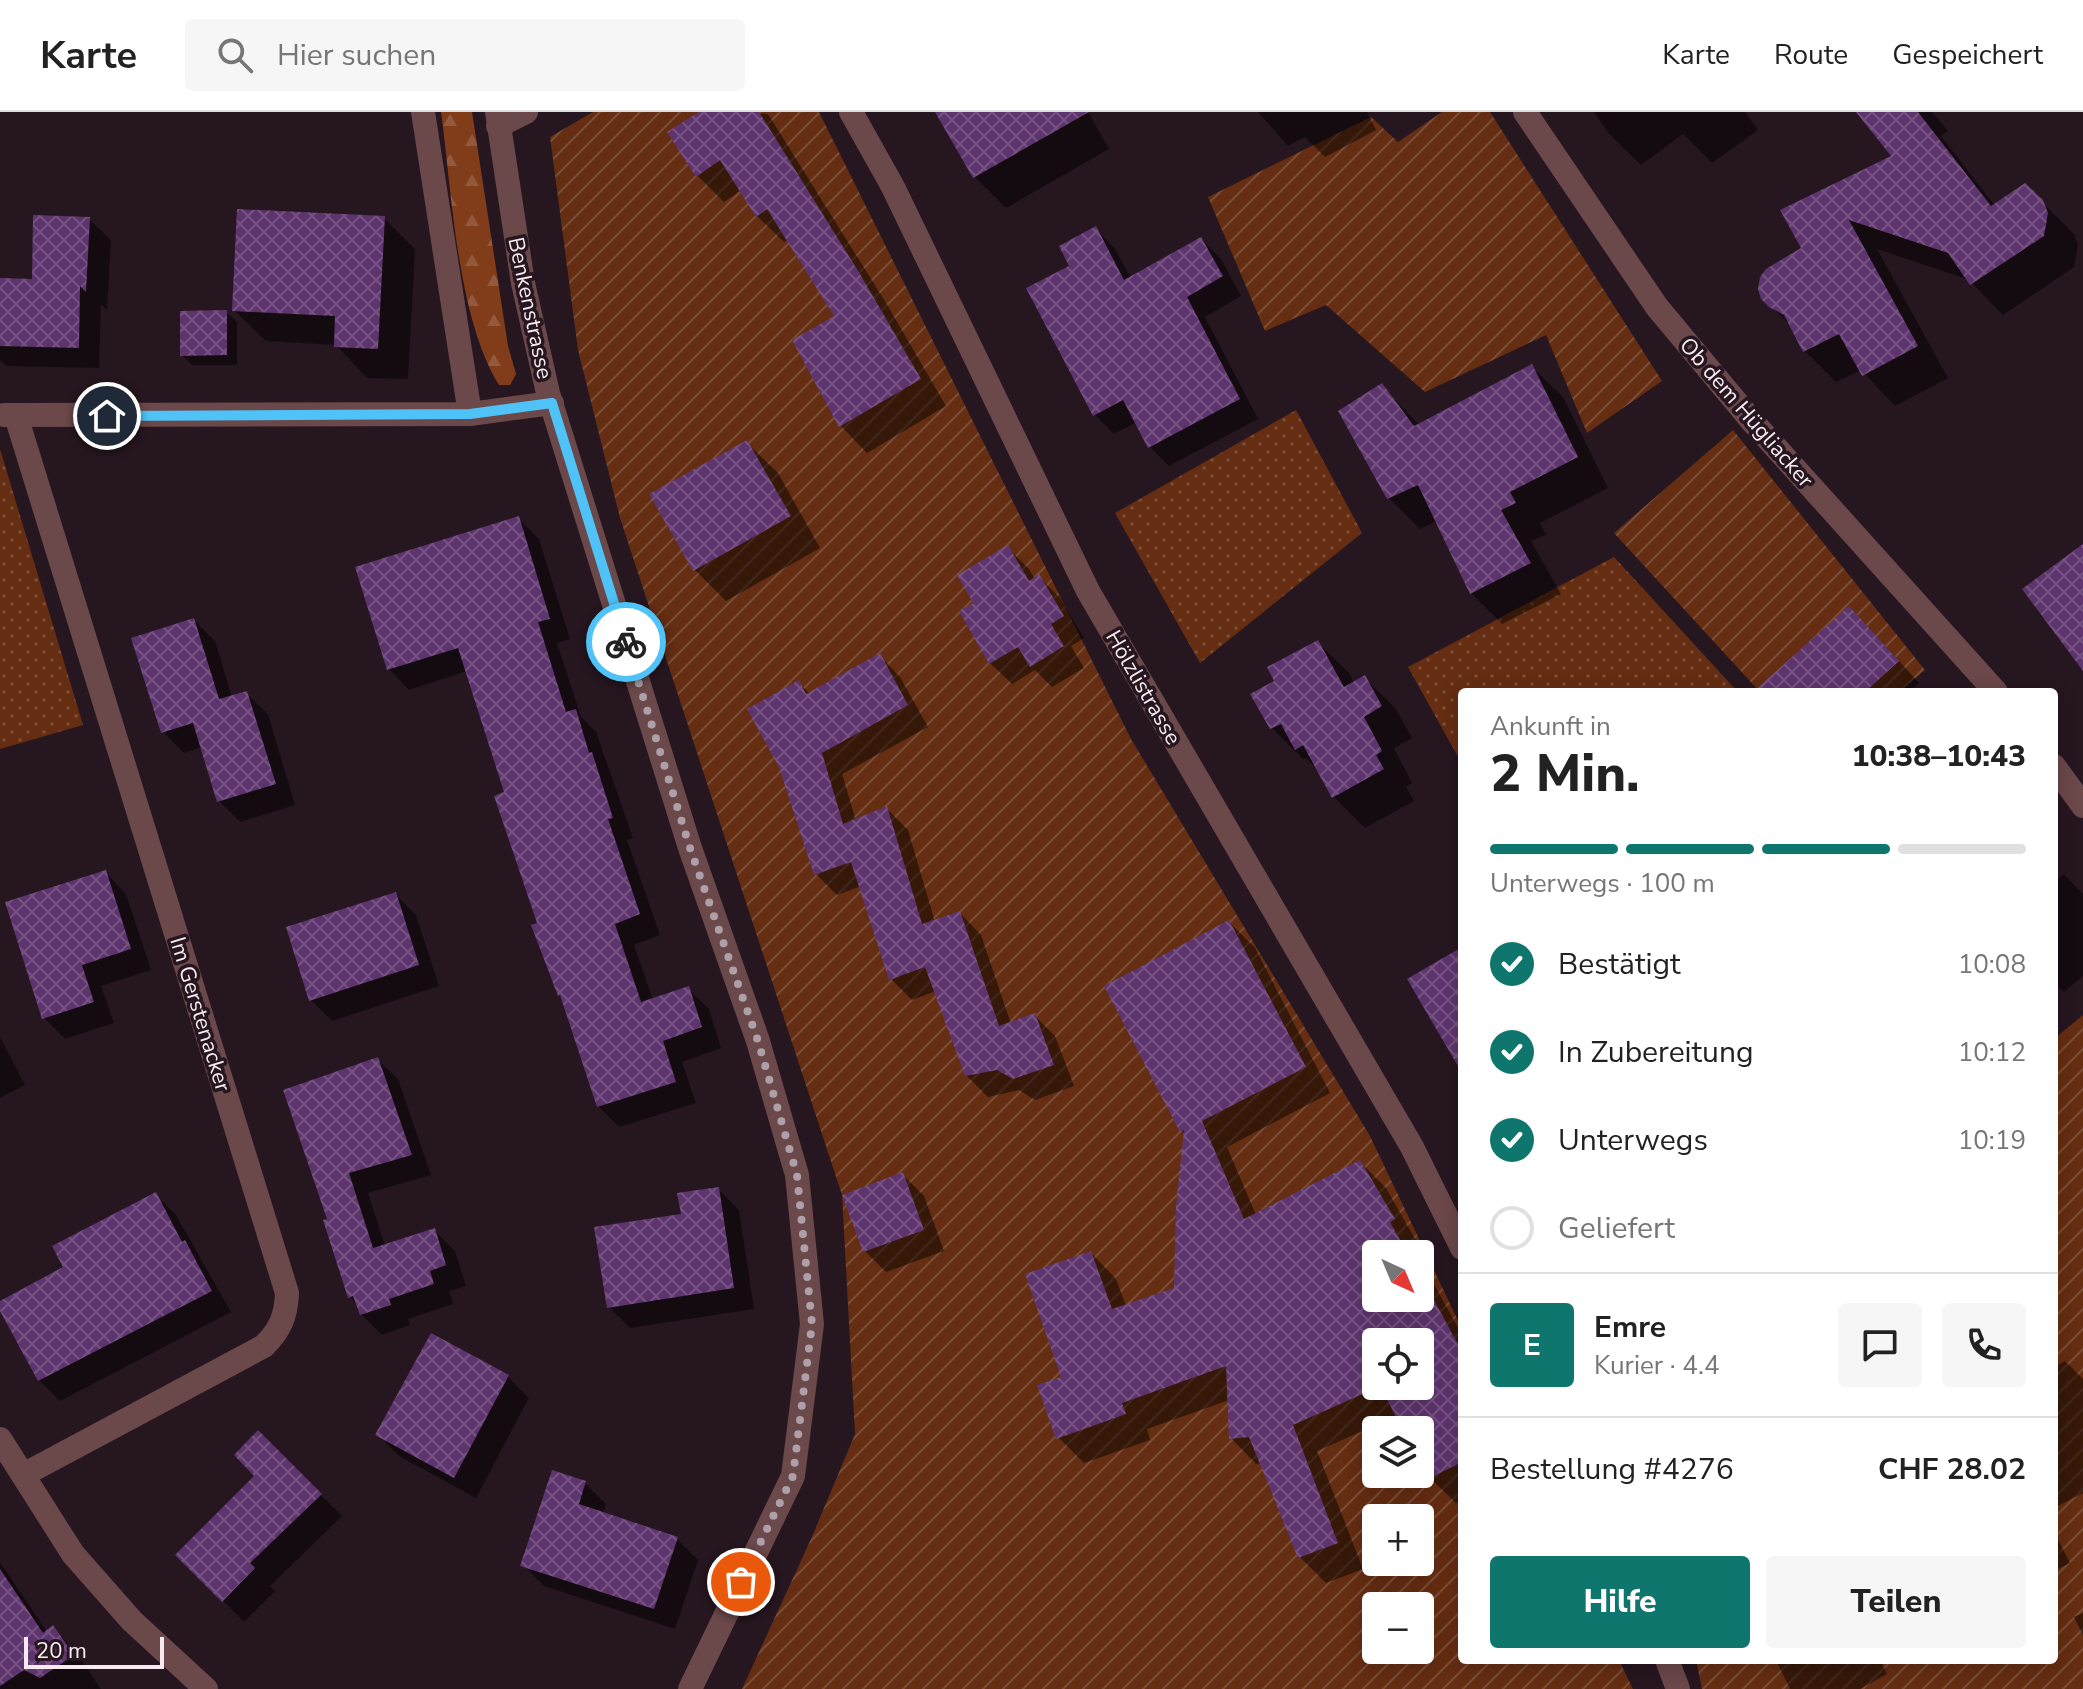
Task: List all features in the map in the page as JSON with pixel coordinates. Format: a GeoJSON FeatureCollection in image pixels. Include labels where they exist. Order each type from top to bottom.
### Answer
{"type":"FeatureCollection","features":[{"type":"Feature","properties":{"kind":"street"},"geometry":{"type":"LineString","coordinates":[[423,112],[470,414]]}},
{"type":"Feature","properties":{"kind":"street"},"geometry":{"type":"LineString","coordinates":[[497,119],[526,112]]}},
{"type":"Feature","properties":{"kind":"street","name":"Hölzlistrasse"},"geometry":{"type":"LineString","coordinates":[[851,112],[893,187],[1088,591],[1412,1147],[1458,1240]]}},
{"type":"Feature","properties":{"kind":"street","name":"Ob dem Hügliacker"},"geometry":{"type":"LineString","coordinates":[[1525,112],[1657,307],[1752,421],[1992,688]]}},
{"type":"Feature","properties":{"kind":"street","name":"Benkenstrasse"},"geometry":{"type":"LineString","coordinates":[[497,119],[523,283],[552,403],[690,848],[758,1041],[797,1175],[812,1324],[793,1476],[690,1689]]}},
{"type":"Feature","properties":{"kind":"street"},"geometry":{"type":"LineString","coordinates":[[8,415],[470,414],[552,403]]}},
{"type":"Feature","properties":{"kind":"street","name":"Im Gerstenacker"},"geometry":{"type":"LineString","coordinates":[[8,415],[287,1293],[286,1312],[279,1331],[264,1346],[23,1475]]}},
{"type":"Feature","properties":{"kind":"street"},"geometry":{"type":"LineString","coordinates":[[2058,772],[2083,806]]}},
{"type":"Feature","properties":{"kind":"street"},"geometry":{"type":"LineString","coordinates":[[0,1439],[73,1554],[132,1621],[206,1689]]}},
{"type":"Feature","properties":{"kind":"street"},"geometry":{"type":"LineString","coordinates":[[1669,1664],[1678,1689]]}},
{"type":"Feature","properties":{"kind":"shaded area"},"geometry":{"type":"Polygon","coordinates":[[[593,112],[819,112],[1131,739],[1370,1136],[1420,1240],[1362,1240],[1362,1312],[1434,1312],[1434,1270],[1458,1321],[1458,1664],[1621,1664],[1633,1689],[742,1689],[855,1434],[842,1195],[620,518],[578,350],[550,137],[593,112]]]}},
{"type":"Feature","properties":{"kind":"shaded area"},"geometry":{"type":"Polygon","coordinates":[[[1442,112],[1490,112],[1662,381],[1587,433],[1546,335],[1425,392],[1326,305],[1265,331],[1208,197],[1371,117],[1398,142],[1442,112]]]}},
{"type":"Feature","properties":{"kind":"shaded area"},"geometry":{"type":"Polygon","coordinates":[[[1296,410],[1362,533],[1200,663],[1115,513],[1296,410]]]}},
{"type":"Feature","properties":{"kind":"shaded area"},"geometry":{"type":"Polygon","coordinates":[[[1733,430],[1925,670],[1904,688],[1756,688],[1614,533],[1733,430]]]}},
{"type":"Feature","properties":{"kind":"shaded area"},"geometry":{"type":"Polygon","coordinates":[[[0,449],[83,725],[0,749],[0,449]]]}},
{"type":"Feature","properties":{"kind":"shaded area"},"geometry":{"type":"Polygon","coordinates":[[[1614,557],[1734,688],[1458,688],[1458,757],[1408,667],[1614,557]]]}},
{"type":"Feature","properties":{"kind":"shaded area"},"geometry":{"type":"Polygon","coordinates":[[[2083,1015],[2083,1689],[1702,1689],[1697,1664],[2058,1664],[2058,1036],[2083,1015]]]}},
{"type":"Feature","properties":{"kind":"green space"},"geometry":{"type":"Polygon","coordinates":[[[441,112],[472,112],[508,346],[516,374],[510,385],[499,385],[485,357],[465,290],[441,112]]]}},
{"type":"Feature","properties":{"kind":"building"},"geometry":{"type":"Polygon","coordinates":[[[699,112],[759,112],[921,379],[839,427],[792,340],[834,316],[767,209],[756,217],[720,160],[696,177],[667,132],[699,112]]]}},
{"type":"Feature","properties":{"kind":"building"},"geometry":{"type":"Polygon","coordinates":[[[935,112],[1089,112],[973,178],[935,112]]]}},
{"type":"Feature","properties":{"kind":"building"},"geometry":{"type":"Polygon","coordinates":[[[1856,112],[1918,112],[1991,206],[2025,183],[2043,200],[2048,213],[2044,236],[1970,285],[1948,253],[1849,220],[1918,346],[1862,376],[1839,334],[1803,352],[1784,315],[1761,299],[1758,289],[1760,277],[1766,269],[1801,248],[1780,210],[1891,156],[1856,112]]]}},
{"type":"Feature","properties":{"kind":"building"},"geometry":{"type":"Polygon","coordinates":[[[237,209],[385,216],[378,349],[334,347],[335,316],[232,311],[237,209]]]}},
{"type":"Feature","properties":{"kind":"building"},"geometry":{"type":"Polygon","coordinates":[[[33,215],[90,217],[86,292],[80,286],[79,348],[0,346],[0,278],[32,279],[33,215]]]}},
{"type":"Feature","properties":{"kind":"building"},"geometry":{"type":"Polygon","coordinates":[[[1096,226],[1124,280],[1201,237],[1223,276],[1187,297],[1240,399],[1148,448],[1123,400],[1093,416],[1026,288],[1069,266],[1059,246],[1096,226]]]}},
{"type":"Feature","properties":{"kind":"building"},"geometry":{"type":"Polygon","coordinates":[[[227,310],[227,355],[180,356],[180,311],[227,310]]]}},
{"type":"Feature","properties":{"kind":"building"},"geometry":{"type":"Polygon","coordinates":[[[1532,364],[1578,457],[1510,492],[1516,503],[1501,510],[1531,563],[1470,594],[1418,485],[1387,499],[1338,411],[1382,383],[1414,426],[1532,364]]]}},
{"type":"Feature","properties":{"kind":"building"},"geometry":{"type":"Polygon","coordinates":[[[747,440],[791,516],[693,571],[649,494],[747,440]]]}},
{"type":"Feature","properties":{"kind":"building"},"geometry":{"type":"Polygon","coordinates":[[[519,516],[550,619],[538,622],[566,712],[576,709],[589,753],[592,752],[613,818],[608,819],[640,914],[615,924],[641,1002],[689,986],[702,1027],[663,1041],[676,1082],[597,1107],[560,995],[531,925],[537,923],[494,796],[504,792],[458,648],[387,670],[355,567],[519,516]]]}},
{"type":"Feature","properties":{"kind":"building"},"geometry":{"type":"Polygon","coordinates":[[[2083,544],[2083,671],[2022,589],[2083,544]]]}},
{"type":"Feature","properties":{"kind":"building"},"geometry":{"type":"Polygon","coordinates":[[[1008,545],[1029,581],[1039,574],[1064,616],[1051,624],[1064,646],[1030,667],[1018,647],[989,664],[959,611],[973,603],[957,575],[1008,545]]]}},
{"type":"Feature","properties":{"kind":"building"},"geometry":{"type":"Polygon","coordinates":[[[1849,606],[1899,661],[1869,688],[1757,688],[1849,606]]]}},
{"type":"Feature","properties":{"kind":"building"},"geometry":{"type":"Polygon","coordinates":[[[194,618],[219,699],[247,691],[276,784],[217,802],[193,723],[161,733],[131,638],[194,618]]]}},
{"type":"Feature","properties":{"kind":"building"},"geometry":{"type":"Polygon","coordinates":[[[1318,640],[1344,687],[1365,675],[1382,706],[1364,717],[1382,751],[1376,755],[1384,769],[1332,798],[1303,745],[1295,750],[1281,724],[1270,729],[1250,694],[1274,681],[1267,667],[1318,640]]]}},
{"type":"Feature","properties":{"kind":"building"},"geometry":{"type":"Polygon","coordinates":[[[880,653],[908,705],[822,753],[843,824],[887,806],[922,924],[960,911],[999,1026],[1035,1013],[1054,1065],[1013,1079],[997,1070],[965,1076],[925,967],[889,980],[851,862],[814,875],[779,767],[747,709],[799,680],[806,694],[880,653]]]}},
{"type":"Feature","properties":{"kind":"building"},"geometry":{"type":"Polygon","coordinates":[[[106,870],[131,949],[82,965],[94,1002],[42,1019],[5,902],[106,870]]]}},
{"type":"Feature","properties":{"kind":"building"},"geometry":{"type":"Polygon","coordinates":[[[396,892],[419,965],[309,1001],[286,927],[396,892]]]}},
{"type":"Feature","properties":{"kind":"building"},"geometry":{"type":"Polygon","coordinates":[[[1229,920],[1306,1067],[1202,1121],[1244,1219],[1360,1160],[1395,1219],[1390,1222],[1400,1240],[1362,1240],[1362,1312],[1434,1312],[1434,1300],[1458,1345],[1458,1464],[1434,1476],[1434,1416],[1396,1416],[1387,1400],[1434,1400],[1434,1328],[1362,1328],[1362,1394],[1293,1425],[1338,1543],[1298,1558],[1249,1437],[1229,1439],[1226,1366],[1122,1403],[1126,1414],[1056,1439],[1037,1385],[1061,1377],[1025,1274],[1091,1251],[1112,1309],[1174,1288],[1176,1205],[1184,1130],[1180,1132],[1104,986],[1229,920]]]}},
{"type":"Feature","properties":{"kind":"building"},"geometry":{"type":"Polygon","coordinates":[[[1458,949],[1458,1066],[1407,979],[1458,949]]]}},
{"type":"Feature","properties":{"kind":"building"},"geometry":{"type":"Polygon","coordinates":[[[378,1057],[412,1155],[349,1173],[373,1248],[435,1228],[446,1265],[430,1271],[434,1284],[389,1299],[391,1305],[360,1315],[353,1296],[348,1298],[323,1220],[327,1219],[283,1090],[378,1057]]]}},
{"type":"Feature","properties":{"kind":"building"},"geometry":{"type":"Polygon","coordinates":[[[903,1172],[924,1230],[863,1252],[842,1195],[903,1172]]]}},
{"type":"Feature","properties":{"kind":"building"},"geometry":{"type":"Polygon","coordinates":[[[719,1187],[734,1288],[607,1308],[594,1227],[681,1214],[677,1193],[719,1187]]]}},
{"type":"Feature","properties":{"kind":"building"},"geometry":{"type":"Polygon","coordinates":[[[156,1192],[212,1291],[38,1381],[0,1311],[0,1301],[63,1267],[52,1246],[156,1192]]]}},
{"type":"Feature","properties":{"kind":"building"},"geometry":{"type":"Polygon","coordinates":[[[431,1333],[509,1375],[454,1478],[375,1435],[431,1333]]]}},
{"type":"Feature","properties":{"kind":"building"},"geometry":{"type":"Polygon","coordinates":[[[258,1430],[322,1494],[250,1563],[255,1568],[222,1602],[175,1555],[254,1476],[234,1455],[258,1430]]]}},
{"type":"Feature","properties":{"kind":"building"},"geometry":{"type":"Polygon","coordinates":[[[552,1470],[586,1481],[579,1504],[678,1537],[654,1609],[520,1566],[552,1470]]]}},
{"type":"Feature","properties":{"kind":"building"},"geometry":{"type":"Polygon","coordinates":[[[0,1569],[43,1633],[53,1625],[74,1655],[40,1678],[24,1670],[0,1686],[0,1569]]]}},
{"type":"Feature","properties":{"kind":"way so far"},"geometry":{"type":"LineString","coordinates":[[626,642],[690,848],[758,1041],[797,1175],[812,1324],[793,1476],[741,1582]]}},
{"type":"Feature","properties":{"kind":"route"},"geometry":{"type":"LineString","coordinates":[[107,416],[470,414],[552,403],[626,642]]}}]}
